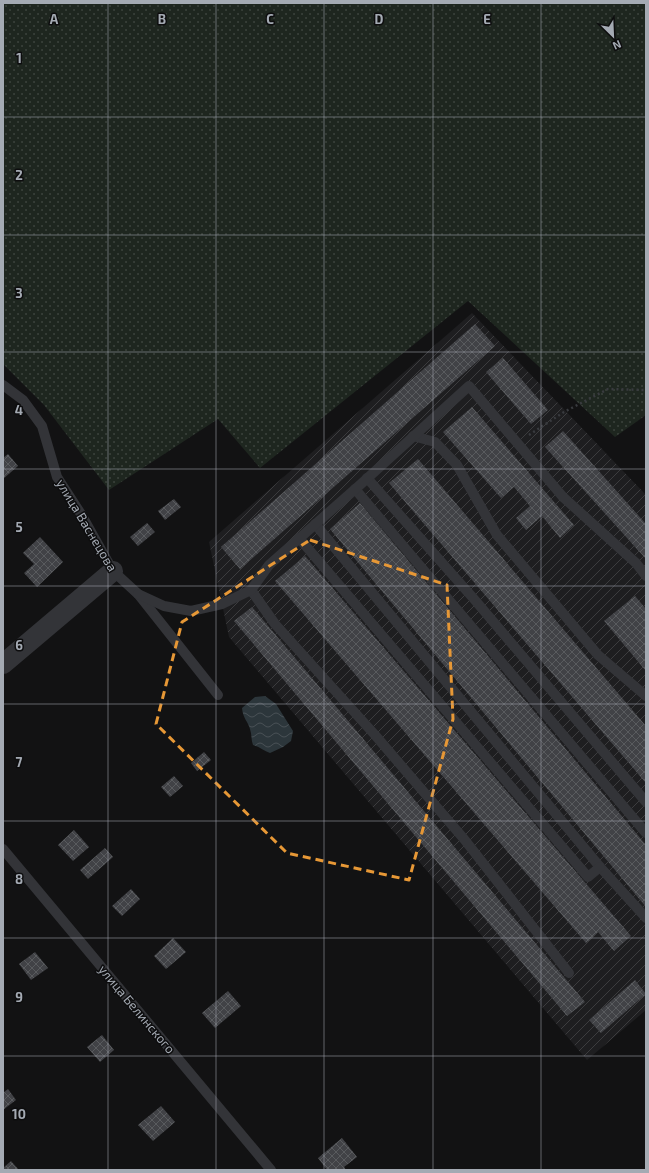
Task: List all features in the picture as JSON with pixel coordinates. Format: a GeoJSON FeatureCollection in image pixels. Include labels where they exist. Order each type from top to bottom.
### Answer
{"type":"FeatureCollection","features":[{"type":"Feature","properties":{"kind":"street"},"geometry":{"type":"LineString","coordinates":[[3,664],[113,571]]}},
{"type":"Feature","properties":{"kind":"lane","name":"улица Васнецова"},"geometry":{"type":"LineString","coordinates":[[3,385],[23,400],[42,426],[57,477],[81,514],[113,571],[138,594],[218,695]]}},
{"type":"Feature","properties":{"kind":"lane"},"geometry":{"type":"LineString","coordinates":[[138,594],[164,606],[192,611],[222,604],[251,590],[269,565],[469,386],[563,497],[636,562],[646,576]]}},
{"type":"Feature","properties":{"kind":"lane"},"geometry":{"type":"LineString","coordinates":[[413,436],[435,442],[457,465],[497,535],[598,655],[646,696]]}},
{"type":"Feature","properties":{"kind":"lane"},"geometry":{"type":"LineString","coordinates":[[367,478],[474,599],[646,802]]}},
{"type":"Feature","properties":{"kind":"lane"},"geometry":{"type":"LineString","coordinates":[[355,489],[646,833]]}},
{"type":"Feature","properties":{"kind":"lane"},"geometry":{"type":"LineString","coordinates":[[315,524],[600,867],[646,918]]}},
{"type":"Feature","properties":{"kind":"lane"},"geometry":{"type":"LineString","coordinates":[[299,538],[588,878],[600,867]]}},
{"type":"Feature","properties":{"kind":"lane"},"geometry":{"type":"LineString","coordinates":[[251,590],[275,624],[375,735],[464,839],[569,973]]}},
{"type":"Feature","properties":{"kind":"lane","name":"улица Белинского"},"geometry":{"type":"LineString","coordinates":[[3,849],[271,1170]]}},
{"type":"Feature","properties":{"kind":"path"},"geometry":{"type":"LineString","coordinates":[[517,443],[564,412],[608,389],[646,390]]}},
{"type":"Feature","properties":{"kind":"highlighted area"},"geometry":{"type":"Polygon","coordinates":[[[310,540],[447,585],[453,719],[409,880],[287,853],[156,724],[182,622],[310,540]]]}},
{"type":"Feature","properties":{"kind":"shaded area"},"geometry":{"type":"Polygon","coordinates":[[[3,3],[646,3],[646,415],[615,437],[468,301],[260,468],[218,419],[109,490],[44,405],[3,364],[3,3]]]}},
{"type":"Feature","properties":{"kind":"shaded area"},"geometry":{"type":"Polygon","coordinates":[[[472,313],[646,495],[646,1010],[587,1060],[229,637],[209,542],[472,313]]]}},
{"type":"Feature","properties":{"kind":"water"},"geometry":{"type":"Polygon","coordinates":[[[265,696],[276,704],[293,731],[291,741],[283,747],[270,753],[253,745],[250,729],[243,715],[242,708],[255,697],[265,696]]]}},
{"type":"Feature","properties":{"kind":"building"},"geometry":{"type":"Polygon","coordinates":[[[475,324],[495,346],[240,569],[221,547],[475,324]]]}},
{"type":"Feature","properties":{"kind":"building"},"geometry":{"type":"Polygon","coordinates":[[[503,358],[548,410],[531,424],[486,372],[503,358]]]}},
{"type":"Feature","properties":{"kind":"building"},"geometry":{"type":"Polygon","coordinates":[[[472,407],[574,525],[560,538],[542,516],[526,530],[516,518],[530,506],[514,487],[501,498],[443,432],[472,407]]]}},
{"type":"Feature","properties":{"kind":"building"},"geometry":{"type":"Polygon","coordinates":[[[563,431],[646,524],[646,559],[545,447],[563,431]]]}},
{"type":"Feature","properties":{"kind":"building"},"geometry":{"type":"Polygon","coordinates":[[[8,454],[18,466],[3,479],[3,458],[8,454]]]}},
{"type":"Feature","properties":{"kind":"building"},"geometry":{"type":"Polygon","coordinates":[[[418,459],[646,726],[646,783],[389,483],[418,459]]]}},
{"type":"Feature","properties":{"kind":"building"},"geometry":{"type":"Polygon","coordinates":[[[174,499],[181,507],[165,520],[158,511],[174,499]]]}},
{"type":"Feature","properties":{"kind":"building"},"geometry":{"type":"Polygon","coordinates":[[[360,503],[646,845],[646,907],[330,529],[360,503]]]}},
{"type":"Feature","properties":{"kind":"building"},"geometry":{"type":"Polygon","coordinates":[[[147,523],[155,532],[138,546],[130,537],[147,523]]]}},
{"type":"Feature","properties":{"kind":"building"},"geometry":{"type":"Polygon","coordinates":[[[40,537],[63,562],[37,587],[24,573],[34,564],[23,553],[40,537]]]}},
{"type":"Feature","properties":{"kind":"building"},"geometry":{"type":"Polygon","coordinates":[[[305,556],[631,936],[614,951],[598,932],[586,943],[275,581],[305,556]]]}},
{"type":"Feature","properties":{"kind":"building"},"geometry":{"type":"Polygon","coordinates":[[[635,596],[646,609],[646,671],[604,621],[635,596]]]}},
{"type":"Feature","properties":{"kind":"building"},"geometry":{"type":"Polygon","coordinates":[[[252,607],[585,1002],[567,1016],[234,621],[252,607]]]}},
{"type":"Feature","properties":{"kind":"building"},"geometry":{"type":"Polygon","coordinates":[[[204,752],[211,760],[197,771],[191,763],[204,752]]]}},
{"type":"Feature","properties":{"kind":"building"},"geometry":{"type":"Polygon","coordinates":[[[174,776],[183,786],[170,797],[161,787],[174,776]]]}},
{"type":"Feature","properties":{"kind":"building"},"geometry":{"type":"Polygon","coordinates":[[[74,830],[89,847],[73,861],[58,845],[74,830]]]}},
{"type":"Feature","properties":{"kind":"building"},"geometry":{"type":"Polygon","coordinates":[[[105,848],[113,857],[88,879],[80,870],[105,848]]]}},
{"type":"Feature","properties":{"kind":"building"},"geometry":{"type":"Polygon","coordinates":[[[131,889],[140,899],[122,916],[112,906],[131,889]]]}},
{"type":"Feature","properties":{"kind":"building"},"geometry":{"type":"Polygon","coordinates":[[[173,938],[186,952],[166,969],[154,956],[173,938]]]}},
{"type":"Feature","properties":{"kind":"building"},"geometry":{"type":"Polygon","coordinates":[[[35,952],[48,968],[31,980],[19,964],[35,952]]]}},
{"type":"Feature","properties":{"kind":"building"},"geometry":{"type":"Polygon","coordinates":[[[635,980],[646,994],[601,1033],[589,1020],[635,980]]]}},
{"type":"Feature","properties":{"kind":"building"},"geometry":{"type":"Polygon","coordinates":[[[228,991],[241,1006],[215,1028],[202,1013],[228,991]]]}},
{"type":"Feature","properties":{"kind":"building"},"geometry":{"type":"Polygon","coordinates":[[[102,1035],[114,1050],[100,1062],[87,1047],[102,1035]]]}},
{"type":"Feature","properties":{"kind":"building"},"geometry":{"type":"Polygon","coordinates":[[[8,1089],[16,1100],[3,1110],[3,1093],[8,1089]]]}},
{"type":"Feature","properties":{"kind":"building"},"geometry":{"type":"Polygon","coordinates":[[[161,1106],[175,1122],[153,1141],[138,1125],[161,1106]]]}},
{"type":"Feature","properties":{"kind":"building"},"geometry":{"type":"Polygon","coordinates":[[[342,1138],[357,1157],[344,1167],[346,1170],[327,1170],[318,1158],[342,1138]]]}},
{"type":"Feature","properties":{"kind":"building"},"geometry":{"type":"Polygon","coordinates":[[[11,1161],[19,1170],[3,1170],[3,1168],[11,1161]]]}}]}
